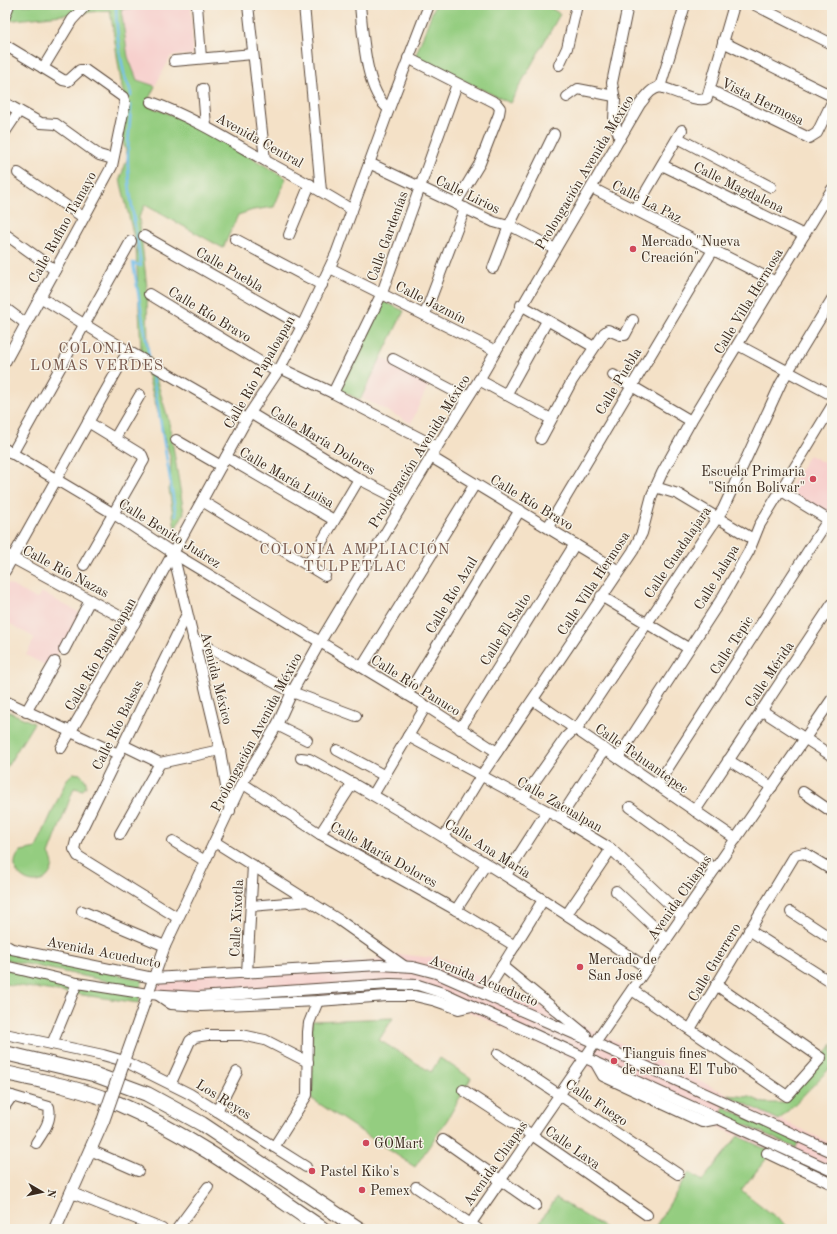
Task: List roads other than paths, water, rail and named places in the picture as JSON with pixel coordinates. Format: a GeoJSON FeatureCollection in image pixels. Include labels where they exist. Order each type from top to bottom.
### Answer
{"type":"FeatureCollection","features":[{"type":"Feature","properties":{"kind":"highway"},"geometry":{"type":"LineString","coordinates":[[5,1054],[94,1074],[147,1094],[202,1124],[359,1229]]}},
{"type":"Feature","properties":{"kind":"highway"},"geometry":{"type":"LineString","coordinates":[[5,1073],[96,1096],[160,1123],[212,1154],[323,1229]]}},
{"type":"Feature","properties":{"kind":"main road"},"geometry":{"type":"LineString","coordinates":[[55,1229],[103,1121],[124,1061]]}},
{"type":"Feature","properties":{"kind":"street"},"geometry":{"type":"LineString","coordinates":[[5,16],[9,5]]}},
{"type":"Feature","properties":{"kind":"street"},"geometry":{"type":"LineString","coordinates":[[72,20],[73,5]]}},
{"type":"Feature","properties":{"kind":"street"},"geometry":{"type":"LineString","coordinates":[[5,45],[43,68],[72,20],[86,5]]}},
{"type":"Feature","properties":{"kind":"street"},"geometry":{"type":"LineString","coordinates":[[197,5],[201,58]]}},
{"type":"Feature","properties":{"kind":"street"},"geometry":{"type":"LineString","coordinates":[[248,5],[265,160]]}},
{"type":"Feature","properties":{"kind":"street"},"geometry":{"type":"LineString","coordinates":[[304,5],[321,191]]}},
{"type":"Feature","properties":{"kind":"street"},"geometry":{"type":"LineString","coordinates":[[360,5],[369,72],[381,100],[388,109]]}},
{"type":"Feature","properties":{"kind":"street","name":"Calle Río Papaloapan"},"geometry":{"type":"LineString","coordinates":[[61,748],[174,553],[248,416],[278,370],[302,326],[330,268],[388,109],[429,5]]}},
{"type":"Feature","properties":{"kind":"street"},"geometry":{"type":"LineString","coordinates":[[559,65],[567,48],[577,5]]}},
{"type":"Feature","properties":{"kind":"street"},"geometry":{"type":"LineString","coordinates":[[620,139],[614,120],[614,96],[612,83],[628,5]]}},
{"type":"Feature","properties":{"kind":"street"},"geometry":{"type":"LineString","coordinates":[[685,5],[660,87],[698,99],[708,94],[734,5]]}},
{"type":"Feature","properties":{"kind":"street"},"geometry":{"type":"LineString","coordinates":[[755,5],[832,44]]}},
{"type":"Feature","properties":{"kind":"street"},"geometry":{"type":"LineString","coordinates":[[723,42],[832,96]]}},
{"type":"Feature","properties":{"kind":"street"},"geometry":{"type":"LineString","coordinates":[[174,61],[254,54]]}},
{"type":"Feature","properties":{"kind":"street"},"geometry":{"type":"LineString","coordinates":[[408,58],[496,103],[500,108],[480,163],[456,203]]}},
{"type":"Feature","properties":{"kind":"street","name":"Calle Rufino Tamayo"},"geometry":{"type":"LineString","coordinates":[[5,362],[112,166],[125,100],[83,70],[80,70],[68,81],[63,80],[43,68]]}},
{"type":"Feature","properties":{"kind":"street","name":"Calle Gardenías"},"geometry":{"type":"LineString","coordinates":[[333,393],[382,293],[449,110],[457,84]]}},
{"type":"Feature","properties":{"kind":"street","name":"Prolongación Avenida México"},"geometry":{"type":"LineString","coordinates":[[124,1061],[165,946],[205,861],[216,842],[242,784],[277,725],[292,692],[320,642],[467,398],[482,382],[496,351],[521,305],[592,188],[640,104],[648,93],[655,88],[660,87]]}},
{"type":"Feature","properties":{"kind":"street"},"geometry":{"type":"LineString","coordinates":[[203,89],[206,126]]}},
{"type":"Feature","properties":{"kind":"street"},"geometry":{"type":"LineString","coordinates":[[567,97],[578,89],[614,96]]}},
{"type":"Feature","properties":{"kind":"street","name":"Vista Hermosa"},"geometry":{"type":"LineString","coordinates":[[708,94],[809,138],[817,133],[832,102]]}},
{"type":"Feature","properties":{"kind":"street","name":"Avenida Central"},"geometry":{"type":"LineString","coordinates":[[151,102],[178,112],[206,126],[310,184],[352,210]]}},
{"type":"Feature","properties":{"kind":"street"},"geometry":{"type":"LineString","coordinates":[[5,103],[41,123],[56,124],[99,155],[113,159]]}},
{"type":"Feature","properties":{"kind":"street"},"geometry":{"type":"LineString","coordinates":[[5,132],[19,112]]}},
{"type":"Feature","properties":{"kind":"street"},"geometry":{"type":"LineString","coordinates":[[493,268],[509,226],[554,134]]}},
{"type":"Feature","properties":{"kind":"street"},"geometry":{"type":"LineString","coordinates":[[635,210],[680,134],[771,187]]}},
{"type":"Feature","properties":{"kind":"street","name":"Calle Lirios"},"geometry":{"type":"LineString","coordinates":[[369,163],[494,222],[509,226],[555,249]]}},
{"type":"Feature","properties":{"kind":"street","name":"Calle Magdalena"},"geometry":{"type":"LineString","coordinates":[[662,165],[804,235]]}},
{"type":"Feature","properties":{"kind":"street"},"geometry":{"type":"LineString","coordinates":[[18,173],[83,217]]}},
{"type":"Feature","properties":{"kind":"street"},"geometry":{"type":"LineString","coordinates":[[289,235],[310,184]]}},
{"type":"Feature","properties":{"kind":"street","name":"Calle La Paz"},"geometry":{"type":"LineString","coordinates":[[592,188],[776,282]]}},
{"type":"Feature","properties":{"kind":"street","name":"Calle Villa Hermosa"},"geometry":{"type":"LineString","coordinates":[[444,837],[481,776],[640,539],[655,487],[691,421],[832,189]]}},
{"type":"Feature","properties":{"kind":"street"},"geometry":{"type":"LineString","coordinates":[[425,314],[465,208]]}},
{"type":"Feature","properties":{"kind":"street"},"geometry":{"type":"LineString","coordinates":[[5,234],[54,270]]}},
{"type":"Feature","properties":{"kind":"street","name":"Calle Puebla"},"geometry":{"type":"LineString","coordinates":[[144,236],[302,326]]}},
{"type":"Feature","properties":{"kind":"street"},"geometry":{"type":"LineString","coordinates":[[235,239],[322,285]]}},
{"type":"Feature","properties":{"kind":"street"},"geometry":{"type":"LineString","coordinates":[[9,452],[131,241]]}},
{"type":"Feature","properties":{"kind":"street","name":"Calle Puebla"},"geometry":{"type":"LineString","coordinates":[[548,527],[713,250]]}},
{"type":"Feature","properties":{"kind":"street","name":"Calle Jazmín"},"geometry":{"type":"LineString","coordinates":[[330,268],[425,314],[496,351]]}},
{"type":"Feature","properties":{"kind":"street","name":"Calle Río Bravo"},"geometry":{"type":"LineString","coordinates":[[148,294],[278,370],[333,393],[437,447]]}},
{"type":"Feature","properties":{"kind":"street","name":"Calle María Dolores"},"geometry":{"type":"LineString","coordinates":[[40,297],[128,351],[248,416],[359,479],[404,502]]}},
{"type":"Feature","properties":{"kind":"street","name":"Calle Guadalajara"},"geometry":{"type":"LineString","coordinates":[[523,798],[583,718],[717,518],[728,498],[788,371],[832,298]]}},
{"type":"Feature","properties":{"kind":"street"},"geometry":{"type":"LineString","coordinates":[[521,305],[594,347]]}},
{"type":"Feature","properties":{"kind":"street"},"geometry":{"type":"LineString","coordinates":[[5,308],[25,323]]}},
{"type":"Feature","properties":{"kind":"street"},"geometry":{"type":"LineString","coordinates":[[541,439],[572,381],[606,330],[622,336],[625,335],[633,320]]}},
{"type":"Feature","properties":{"kind":"street"},"geometry":{"type":"LineString","coordinates":[[506,395],[547,321]]}},
{"type":"Feature","properties":{"kind":"street"},"geometry":{"type":"LineString","coordinates":[[738,345],[832,395]]}},
{"type":"Feature","properties":{"kind":"street"},"geometry":{"type":"LineString","coordinates":[[5,571],[9,556],[128,351]]}},
{"type":"Feature","properties":{"kind":"street"},"geometry":{"type":"LineString","coordinates":[[393,359],[467,398]]}},
{"type":"Feature","properties":{"kind":"street"},"geometry":{"type":"LineString","coordinates":[[613,375],[691,421]]}},
{"type":"Feature","properties":{"kind":"street"},"geometry":{"type":"LineString","coordinates":[[482,382],[552,419]]}},
{"type":"Feature","properties":{"kind":"street"},"geometry":{"type":"LineString","coordinates":[[115,438],[140,395]]}},
{"type":"Feature","properties":{"kind":"street","name":"Calle Jalapa"},"geometry":{"type":"LineString","coordinates":[[618,758],[688,648],[722,598],[749,551],[753,539],[780,490],[832,406]]}},
{"type":"Feature","properties":{"kind":"street"},"geometry":{"type":"LineString","coordinates":[[84,565],[144,460],[142,455],[88,422]]}},
{"type":"Feature","properties":{"kind":"street","name":"Calle María Luisa"},"geometry":{"type":"LineString","coordinates":[[176,440],[223,462],[334,520]]}},
{"type":"Feature","properties":{"kind":"street","name":"Calle Benito Juárez"},"geometry":{"type":"LineString","coordinates":[[9,452],[114,514],[174,553],[320,642]]}},
{"type":"Feature","properties":{"kind":"street","name":"Calle Río Bravo"},"geometry":{"type":"LineString","coordinates":[[431,457],[618,571]]}},
{"type":"Feature","properties":{"kind":"street"},"geometry":{"type":"LineString","coordinates":[[308,565],[359,479]]}},
{"type":"Feature","properties":{"kind":"street"},"geometry":{"type":"LineString","coordinates":[[362,667],[476,484]]}},
{"type":"Feature","properties":{"kind":"street"},"geometry":{"type":"LineString","coordinates":[[655,487],[678,494],[753,539]]}},
{"type":"Feature","properties":{"kind":"street"},"geometry":{"type":"LineString","coordinates":[[780,490],[830,521]]}},
{"type":"Feature","properties":{"kind":"street"},"geometry":{"type":"LineString","coordinates":[[202,501],[325,576]]}},
{"type":"Feature","properties":{"kind":"street","name":"Calle Río Azul"},"geometry":{"type":"LineString","coordinates":[[407,695],[520,510]]}},
{"type":"Feature","properties":{"kind":"street","name":"Calle Tepic"},"geometry":{"type":"LineString","coordinates":[[657,785],[830,521]]}},
{"type":"Feature","properties":{"kind":"street","name":"Calle El Salto"},"geometry":{"type":"LineString","coordinates":[[460,729],[575,544]]}},
{"type":"Feature","properties":{"kind":"street","name":"Avenida México"},"geometry":{"type":"LineString","coordinates":[[174,553],[186,614],[220,750],[230,811]]}},
{"type":"Feature","properties":{"kind":"street","name":"Calle Río Nazas"},"geometry":{"type":"LineString","coordinates":[[9,556],[134,624]]}},
{"type":"Feature","properties":{"kind":"street"},"geometry":{"type":"LineString","coordinates":[[601,596],[647,622],[688,648]]}},
{"type":"Feature","properties":{"kind":"street"},"geometry":{"type":"LineString","coordinates":[[64,650],[90,600]]}},
{"type":"Feature","properties":{"kind":"street","name":"Calle Mérida"},"geometry":{"type":"LineString","coordinates":[[696,811],[728,760],[832,604]]}},
{"type":"Feature","properties":{"kind":"street","name":"Calle Río Balsas"},"geometry":{"type":"LineString","coordinates":[[178,918],[78,856],[74,849],[76,841],[186,614]]}},
{"type":"Feature","properties":{"kind":"street"},"geometry":{"type":"LineString","coordinates":[[193,639],[292,692],[356,716]]}},
{"type":"Feature","properties":{"kind":"street","name":"Calle Río Panuco"},"geometry":{"type":"LineString","coordinates":[[320,642],[426,706],[497,752]]}},
{"type":"Feature","properties":{"kind":"street"},"geometry":{"type":"LineString","coordinates":[[26,712],[55,662]]}},
{"type":"Feature","properties":{"kind":"street","name":"Calle Tehuantepec"},"geometry":{"type":"LineString","coordinates":[[533,700],[736,839]]}},
{"type":"Feature","properties":{"kind":"street"},"geometry":{"type":"LineString","coordinates":[[5,702],[70,733],[160,763],[220,750]]}},
{"type":"Feature","properties":{"kind":"street","name":"Avenida Chiapas"},"geometry":{"type":"LineString","coordinates":[[472,1227],[500,1180],[831,702]]}},
{"type":"Feature","properties":{"kind":"street"},"geometry":{"type":"LineString","coordinates":[[373,795],[426,706]]}},
{"type":"Feature","properties":{"kind":"street"},"geometry":{"type":"LineString","coordinates":[[761,710],[832,756]]}},
{"type":"Feature","properties":{"kind":"street"},"geometry":{"type":"LineString","coordinates":[[277,725],[307,740]]}},
{"type":"Feature","properties":{"kind":"street","name":"Calle Zacualpan"},"geometry":{"type":"LineString","coordinates":[[408,736],[560,818],[611,850],[683,917]]}},
{"type":"Feature","properties":{"kind":"street"},"geometry":{"type":"LineString","coordinates":[[560,818],[605,749]]}},
{"type":"Feature","properties":{"kind":"street"},"geometry":{"type":"LineString","coordinates":[[337,750],[385,776]]}},
{"type":"Feature","properties":{"kind":"street","name":"Calle Ana María"},"geometry":{"type":"LineString","coordinates":[[305,759],[354,784],[444,837],[567,914],[647,968]]}},
{"type":"Feature","properties":{"kind":"street"},"geometry":{"type":"LineString","coordinates":[[728,760],[772,787]]}},
{"type":"Feature","properties":{"kind":"street"},"geometry":{"type":"LineString","coordinates":[[120,834],[160,763]]}},
{"type":"Feature","properties":{"kind":"street","name":"Calle María Dolores"},"geometry":{"type":"LineString","coordinates":[[242,784],[320,834],[456,910],[515,946]]}},
{"type":"Feature","properties":{"kind":"street"},"geometry":{"type":"LineString","coordinates":[[320,834],[354,784]]}},
{"type":"Feature","properties":{"kind":"street"},"geometry":{"type":"LineString","coordinates":[[803,792],[832,812]]}},
{"type":"Feature","properties":{"kind":"street"},"geometry":{"type":"LineString","coordinates":[[630,807],[715,869]]}},
{"type":"Feature","properties":{"kind":"street"},"geometry":{"type":"LineString","coordinates":[[506,875],[547,811]]}},
{"type":"Feature","properties":{"kind":"street"},"geometry":{"type":"LineString","coordinates":[[174,841],[205,861]]}},
{"type":"Feature","properties":{"kind":"street"},"geometry":{"type":"LineString","coordinates":[[216,842],[310,901],[405,967]]}},
{"type":"Feature","properties":{"kind":"street"},"geometry":{"type":"LineString","coordinates":[[567,914],[611,850]]}},
{"type":"Feature","properties":{"kind":"street","name":"Calle Guerrero"},"geometry":{"type":"LineString","coordinates":[[690,1029],[791,859],[800,853],[809,855],[832,870]]}},
{"type":"Feature","properties":{"kind":"street"},"geometry":{"type":"LineString","coordinates":[[456,910],[486,864]]}},
{"type":"Feature","properties":{"kind":"street","name":"Calle Xixotla"},"geometry":{"type":"LineString","coordinates":[[247,973],[253,865]]}},
{"type":"Feature","properties":{"kind":"street"},"geometry":{"type":"LineString","coordinates":[[616,891],[667,939]]}},
{"type":"Feature","properties":{"kind":"street"},"geometry":{"type":"LineString","coordinates":[[485,994],[543,900]]}},
{"type":"Feature","properties":{"kind":"street"},"geometry":{"type":"LineString","coordinates":[[251,906],[310,901]]}},
{"type":"Feature","properties":{"kind":"street"},"geometry":{"type":"LineString","coordinates":[[82,911],[165,946]]}},
{"type":"Feature","properties":{"kind":"street"},"geometry":{"type":"LineString","coordinates":[[791,912],[832,939]]}},
{"type":"Feature","properties":{"kind":"street"},"geometry":{"type":"LineString","coordinates":[[749,930],[832,983]]}},
{"type":"Feature","properties":{"kind":"street","name":"Avenida Acueducto"},"geometry":{"type":"LineString","coordinates":[[5,945],[12,949],[153,978],[380,965],[436,972],[596,1042],[832,1152]]}},
{"type":"Feature","properties":{"kind":"street","name":"Avenida Acueducto"},"geometry":{"type":"LineString","coordinates":[[5,966],[77,983],[148,994],[198,997],[390,984],[418,985],[446,994],[832,1171]]}},
{"type":"Feature","properties":{"kind":"street"},"geometry":{"type":"LineString","coordinates":[[502,966],[596,1042]]}},
{"type":"Feature","properties":{"kind":"street"},"geometry":{"type":"LineString","coordinates":[[52,1044],[77,983]]}},
{"type":"Feature","properties":{"kind":"street"},"geometry":{"type":"LineString","coordinates":[[632,990],[786,1096],[821,1058],[716,985]]}},
{"type":"Feature","properties":{"kind":"street"},"geometry":{"type":"LineString","coordinates":[[158,995],[171,1004],[201,1006],[318,1001],[387,996],[408,996],[436,1001],[459,1009],[472,1006]]}},
{"type":"Feature","properties":{"kind":"street"},"geometry":{"type":"LineString","coordinates":[[274,1147],[307,1095],[310,1023],[318,1001]]}},
{"type":"Feature","properties":{"kind":"street","name":"Los Reyes"},"geometry":{"type":"LineString","coordinates":[[5,1034],[124,1061],[171,1083],[306,1167]]}},
{"type":"Feature","properties":{"kind":"street"},"geometry":{"type":"LineString","coordinates":[[171,1083],[190,1041],[195,1037],[207,1035],[242,1035],[265,1040],[308,1062]]}},
{"type":"Feature","properties":{"kind":"street","name":"Calle Fuego"},"geometry":{"type":"LineString","coordinates":[[498,1054],[561,1094],[678,1174]]}},
{"type":"Feature","properties":{"kind":"street"},"geometry":{"type":"LineString","coordinates":[[217,1111],[237,1072]]}},
{"type":"Feature","properties":{"kind":"street","name":"Calle Lava"},"geometry":{"type":"LineString","coordinates":[[463,1090],[532,1135],[646,1215]]}},
{"type":"Feature","properties":{"kind":"street"},"geometry":{"type":"LineString","coordinates":[[5,1106],[9,1095],[49,1107],[50,1113],[47,1126],[36,1143]]}},
{"type":"Feature","properties":{"kind":"street"},"geometry":{"type":"LineString","coordinates":[[443,1140],[536,1205]]}},
{"type":"Feature","properties":{"kind":"street"},"geometry":{"type":"LineString","coordinates":[[90,1150],[138,1171]]}},
{"type":"Feature","properties":{"kind":"street"},"geometry":{"type":"LineString","coordinates":[[767,1153],[832,1184]]}},
{"type":"Feature","properties":{"kind":"street"},"geometry":{"type":"LineString","coordinates":[[416,1186],[472,1227]]}},
{"type":"Feature","properties":{"kind":"street"},"geometry":{"type":"LineString","coordinates":[[177,1229],[208,1187]]}},
{"type":"Feature","properties":{"kind":"street"},"geometry":{"type":"LineString","coordinates":[[72,1193],[162,1229]]}},
{"type":"Feature","properties":{"kind":"waterway"},"geometry":{"type":"LineString","coordinates":[[116,5],[117,30],[121,56],[131,96]]}},
{"type":"Feature","properties":{"kind":"waterway"},"geometry":{"type":"LineString","coordinates":[[131,105],[128,166],[131,204],[141,266],[133,263],[149,356]]}},
{"type":"Feature","properties":{"kind":"waterway"},"geometry":{"type":"LineString","coordinates":[[152,371],[176,515]]}},
{"type":"Feature","properties":{"kind":"place","name":"Mercado \"Nueva Creación\""},"geometry":{"type":"Point","coordinates":[633,249]}},
{"type":"Feature","properties":{"kind":"place","name":"Escuela Primaria \"Simón Bolivar\""},"geometry":{"type":"Point","coordinates":[813,479]}},
{"type":"Feature","properties":{"kind":"place","name":"Mercado de San José"},"geometry":{"type":"Point","coordinates":[580,967]}},
{"type":"Feature","properties":{"kind":"place","name":"Tianguis fines de semana El Tubo"},"geometry":{"type":"Point","coordinates":[614,1061]}},
{"type":"Feature","properties":{"kind":"place","name":"GOMart"},"geometry":{"type":"Point","coordinates":[366,1143]}},
{"type":"Feature","properties":{"kind":"place","name":"Pastel Kiko's"},"geometry":{"type":"Point","coordinates":[312,1171]}},
{"type":"Feature","properties":{"kind":"place","name":"Pemex"},"geometry":{"type":"Point","coordinates":[362,1190]}},
{"type":"Feature","properties":{"kind":"district","name":"COLONIA LOMAS VERDES"},"geometry":{"type":"Point","coordinates":[97,356]}},
{"type":"Feature","properties":{"kind":"district","name":"COLONIA AMPLIACIÓN TULPETLAC"},"geometry":{"type":"Point","coordinates":[355,558]}}]}
